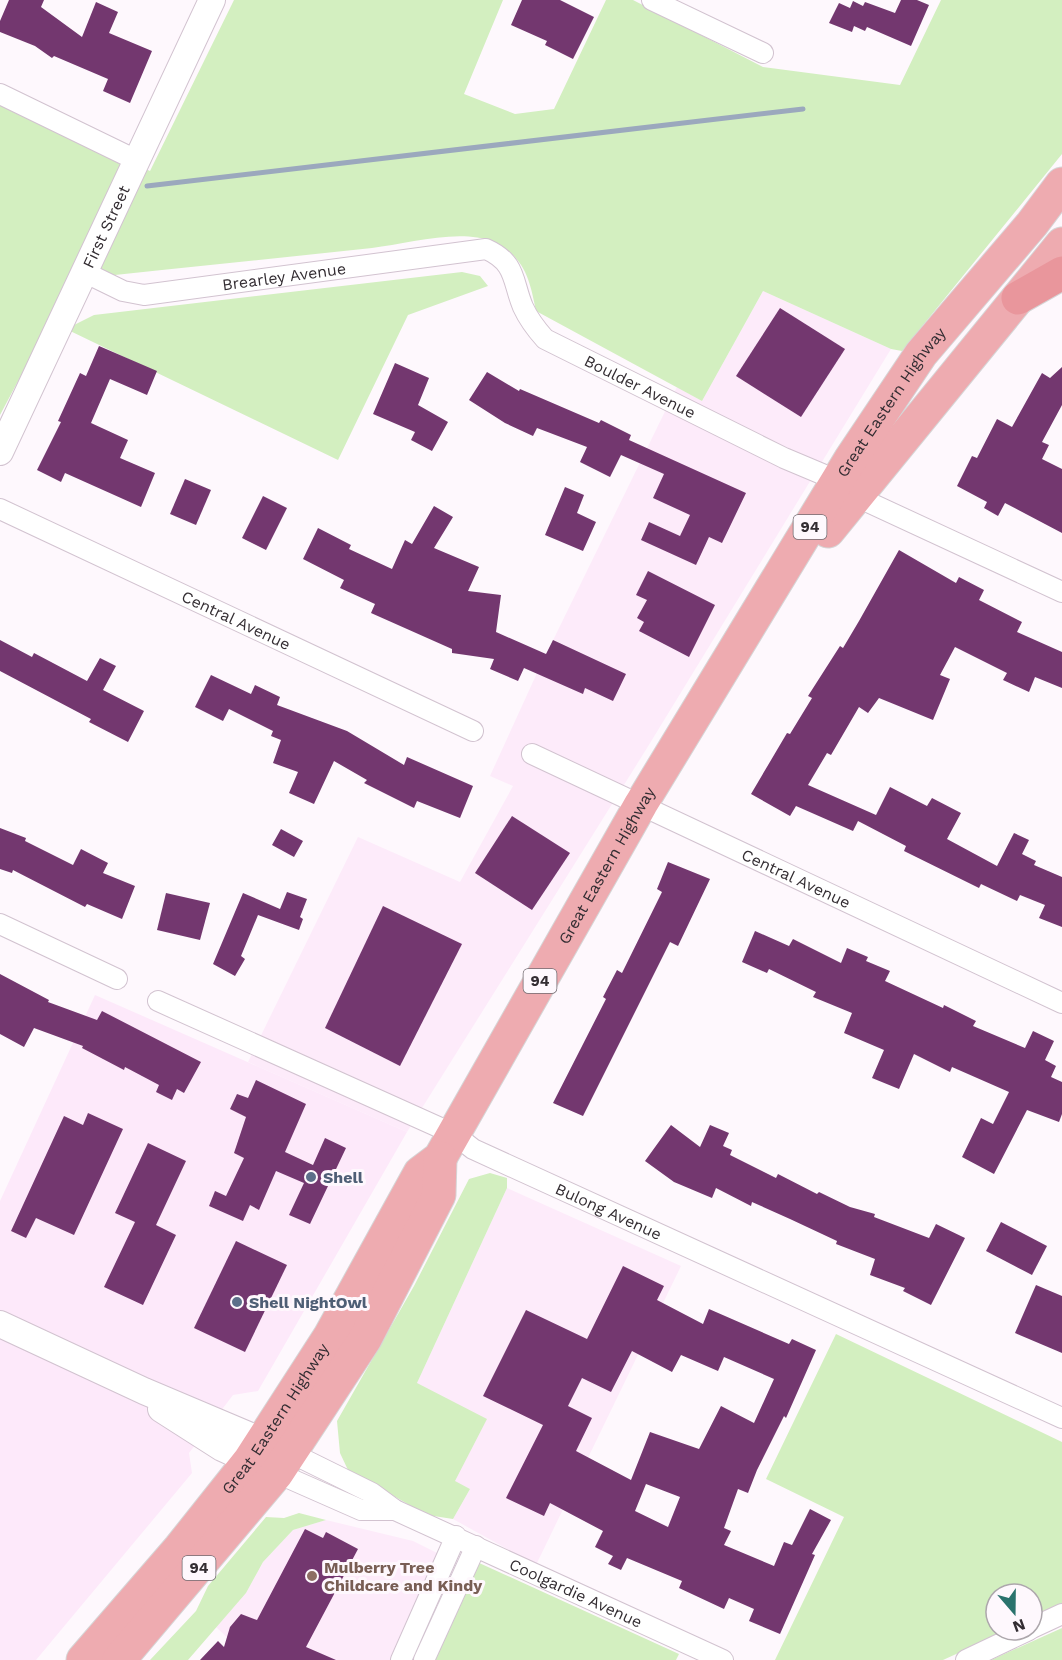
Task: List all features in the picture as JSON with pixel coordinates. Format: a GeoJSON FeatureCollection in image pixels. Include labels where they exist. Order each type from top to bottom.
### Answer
{"type":"FeatureCollection","features":[{"type":"Feature","properties":{"kind":"highway","name":"Great Eastern Highway"},"geometry":{"type":"LineString","coordinates":[[119,1660],[270,1457],[330,1336],[420,1173],[447,1146],[641,804],[743,638],[845,490],[921,354],[1032,224],[1062,184]]}},
{"type":"Feature","properties":{"kind":"highway","name":"Great Eastern Highway"},"geometry":{"type":"LineString","coordinates":[[845,490],[1018,298],[1062,244]]}},
{"type":"Feature","properties":{"kind":"highway"},"geometry":{"type":"LineString","coordinates":[[1018,298],[1062,273]]}},
{"type":"Feature","properties":{"kind":"highway","name":"Great Eastern Highway"},"geometry":{"type":"LineString","coordinates":[[83,1660],[180,1548],[270,1457]]}},
{"type":"Feature","properties":{"kind":"street","name":"First Street"},"geometry":{"type":"LineString","coordinates":[[0,452],[212,0]]}},
{"type":"Feature","properties":{"kind":"street"},"geometry":{"type":"LineString","coordinates":[[652,0],[763,53]]}},
{"type":"Feature","properties":{"kind":"street"},"geometry":{"type":"LineString","coordinates":[[0,94],[136,160]]}},
{"type":"Feature","properties":{"kind":"street","name":"Brearley Avenue"},"geometry":{"type":"LineString","coordinates":[[84,272],[123,291],[144,295],[486,249]]}},
{"type":"Feature","properties":{"kind":"street","name":"Boulder Avenue"},"geometry":{"type":"LineString","coordinates":[[486,249],[497,254],[508,264],[517,280],[528,316],[546,339],[784,458],[822,474],[845,490],[1062,592]]}},
{"type":"Feature","properties":{"kind":"street","name":"Central Avenue"},"geometry":{"type":"LineString","coordinates":[[0,509],[473,730]]}},
{"type":"Feature","properties":{"kind":"street","name":"Central Avenue"},"geometry":{"type":"LineString","coordinates":[[532,754],[641,804],[660,816],[697,829],[1062,1003]]}},
{"type":"Feature","properties":{"kind":"street"},"geometry":{"type":"LineString","coordinates":[[0,924],[117,979]]}},
{"type":"Feature","properties":{"kind":"street","name":"Bulong Avenue"},"geometry":{"type":"LineString","coordinates":[[158,1000],[447,1146],[473,1149],[1062,1418]]}},
{"type":"Feature","properties":{"kind":"street","name":"Coolgardie Avenue"},"geometry":{"type":"LineString","coordinates":[[0,1324],[144,1391],[270,1457],[372,1493],[395,1510],[723,1660]]}},
{"type":"Feature","properties":{"kind":"street"},"geometry":{"type":"LineString","coordinates":[[401,1660],[456,1536]]}},
{"type":"Feature","properties":{"kind":"street"},"geometry":{"type":"LineString","coordinates":[[424,1660],[476,1546]]}},
{"type":"Feature","properties":{"kind":"street"},"geometry":{"type":"LineString","coordinates":[[1044,1622],[1062,1614]]}},
{"type":"Feature","properties":{"kind":"street"},"geometry":{"type":"LineString","coordinates":[[966,1660],[1003,1642]]}},
{"type":"Feature","properties":{"kind":"shaded area"},"geometry":{"type":"Polygon","coordinates":[[[763,291],[891,349],[647,748],[407,1132],[248,1062],[358,837],[460,882],[513,786],[490,776],[537,673],[677,387],[702,401],[763,291]]]}},
{"type":"Feature","properties":{"kind":"shaded area"},"geometry":{"type":"Polygon","coordinates":[[[95,995],[407,1132],[258,1391],[233,1395],[189,1453],[192,1473],[36,1660],[0,1660],[0,1201],[95,995]]]}},
{"type":"Feature","properties":{"kind":"shaded area"},"geometry":{"type":"Polygon","coordinates":[[[507,1188],[681,1266],[536,1565],[453,1519],[470,1489],[455,1482],[417,1383],[507,1188]]]}},
{"type":"Feature","properties":{"kind":"shaded area"},"geometry":{"type":"Polygon","coordinates":[[[326,1520],[413,1541],[439,1554],[392,1660],[251,1660],[216,1627],[246,1593],[263,1562],[293,1530],[326,1520]]]}},
{"type":"Feature","properties":{"kind":"green space"},"geometry":{"type":"Polygon","coordinates":[[[234,0],[503,0],[464,94],[515,114],[554,109],[606,0],[633,0],[763,67],[900,85],[941,0],[1062,0],[1062,154],[902,351],[891,349],[763,291],[702,401],[536,311],[524,270],[512,254],[493,242],[465,236],[68,280],[42,336],[0,415],[0,102],[150,171],[234,0]]]}},
{"type":"Feature","properties":{"kind":"green space"},"geometry":{"type":"Polygon","coordinates":[[[462,272],[480,276],[488,286],[408,315],[338,460],[66,329],[94,315],[462,272]]]}},
{"type":"Feature","properties":{"kind":"green space"},"geometry":{"type":"Polygon","coordinates":[[[490,1173],[507,1178],[507,1188],[417,1383],[487,1419],[455,1481],[470,1489],[453,1519],[427,1515],[348,1470],[340,1453],[337,1421],[414,1286],[469,1179],[490,1173]]]}},
{"type":"Feature","properties":{"kind":"green space"},"geometry":{"type":"Polygon","coordinates":[[[836,1334],[1062,1442],[1062,1605],[1044,1614],[1044,1582],[984,1582],[984,1641],[943,1660],[775,1660],[844,1517],[766,1479],[836,1334]]]}},
{"type":"Feature","properties":{"kind":"green space"},"geometry":{"type":"Polygon","coordinates":[[[299,1513],[326,1520],[293,1530],[263,1562],[246,1593],[188,1660],[150,1660],[196,1611],[208,1586],[266,1517],[284,1518],[299,1513]]]}},
{"type":"Feature","properties":{"kind":"green space"},"geometry":{"type":"Polygon","coordinates":[[[477,1562],[679,1654],[676,1660],[431,1660],[477,1562]]]}},
{"type":"Feature","properties":{"kind":"green space"},"geometry":{"type":"Polygon","coordinates":[[[1062,1628],[1062,1660],[991,1660],[1031,1642],[1044,1642],[1044,1636],[1062,1628]]]}},
{"type":"Feature","properties":{"kind":"building"},"geometry":{"type":"Polygon","coordinates":[[[9,0],[44,0],[41,7],[82,37],[96,2],[118,12],[109,33],[152,51],[130,103],[103,91],[108,79],[54,56],[52,58],[35,46],[0,32],[0,21],[9,0]]]}},
{"type":"Feature","properties":{"kind":"building"},"geometry":{"type":"Polygon","coordinates":[[[522,0],[560,0],[594,17],[573,59],[545,45],[547,41],[511,25],[522,0]]]}},
{"type":"Feature","properties":{"kind":"building"},"geometry":{"type":"Polygon","coordinates":[[[901,0],[917,0],[929,5],[911,46],[867,27],[865,31],[854,26],[852,32],[829,23],[839,3],[850,8],[853,1],[863,6],[865,2],[895,13],[901,0]]]}},
{"type":"Feature","properties":{"kind":"building"},"geometry":{"type":"Polygon","coordinates":[[[780,308],[845,349],[801,417],[736,376],[780,308]]]}},
{"type":"Feature","properties":{"kind":"building"},"geometry":{"type":"Polygon","coordinates":[[[99,346],[157,371],[147,395],[110,379],[91,423],[128,440],[120,458],[155,473],[141,507],[65,473],[61,482],[37,470],[61,422],[58,421],[80,373],[86,376],[99,346]]]}},
{"type":"Feature","properties":{"kind":"building"},"geometry":{"type":"Polygon","coordinates":[[[395,363],[429,378],[418,405],[448,422],[432,451],[411,440],[415,432],[373,414],[395,363]]]}},
{"type":"Feature","properties":{"kind":"building"},"geometry":{"type":"Polygon","coordinates":[[[1062,367],[1062,405],[1042,442],[1049,445],[1042,459],[1062,469],[1062,533],[1005,503],[998,516],[984,508],[987,502],[957,486],[972,456],[977,458],[997,419],[1012,427],[1042,373],[1050,378],[1062,367]]]}},
{"type":"Feature","properties":{"kind":"building"},"geometry":{"type":"Polygon","coordinates":[[[487,372],[519,391],[520,389],[599,423],[601,420],[631,435],[629,440],[746,493],[722,543],[709,537],[696,565],[641,540],[649,522],[680,536],[690,515],[653,498],[664,474],[621,455],[610,477],[580,462],[587,447],[537,428],[533,436],[505,423],[469,400],[487,372]]]}},
{"type":"Feature","properties":{"kind":"building"},"geometry":{"type":"Polygon","coordinates":[[[185,479],[211,490],[196,525],[170,514],[185,479]]]}},
{"type":"Feature","properties":{"kind":"building"},"geometry":{"type":"Polygon","coordinates":[[[565,487],[584,495],[577,513],[596,522],[583,551],[545,535],[565,487]]]}},
{"type":"Feature","properties":{"kind":"building"},"geometry":{"type":"Polygon","coordinates":[[[263,496],[287,508],[266,550],[242,538],[263,496]]]}},
{"type":"Feature","properties":{"kind":"building"},"geometry":{"type":"Polygon","coordinates":[[[434,506],[453,517],[434,548],[479,567],[468,591],[501,595],[496,632],[546,654],[553,640],[626,674],[613,701],[585,688],[583,694],[524,668],[518,681],[490,669],[494,659],[452,653],[452,649],[371,613],[375,604],[340,588],[344,580],[303,559],[318,528],[351,545],[349,549],[392,569],[405,540],[412,544],[434,506]]]}},
{"type":"Feature","properties":{"kind":"building"},"geometry":{"type":"Polygon","coordinates":[[[899,550],[956,583],[959,577],[984,590],[979,600],[1022,622],[1017,632],[1062,652],[1062,688],[1035,677],[1029,692],[1003,680],[1007,673],[955,647],[940,675],[950,679],[933,720],[879,698],[868,713],[859,707],[831,755],[827,753],[808,785],[876,815],[890,787],[927,806],[932,798],[961,813],[947,839],[997,866],[1014,833],[1029,840],[1022,854],[1036,861],[1034,865],[1062,877],[1062,927],[1039,918],[1045,905],[1020,895],[1017,901],[981,884],[979,888],[904,851],[906,846],[858,821],[853,831],[796,806],[790,816],[751,794],[787,733],[790,734],[812,698],[808,696],[840,646],[843,648],[899,550]]]}},
{"type":"Feature","properties":{"kind":"building"},"geometry":{"type":"Polygon","coordinates":[[[648,571],[715,605],[689,657],[639,631],[644,622],[637,618],[647,600],[636,595],[648,571]]]}},
{"type":"Feature","properties":{"kind":"building"},"geometry":{"type":"Polygon","coordinates":[[[0,640],[32,657],[34,653],[87,681],[100,658],[116,666],[103,690],[144,711],[128,742],[89,722],[91,719],[0,671],[0,640]]]}},
{"type":"Feature","properties":{"kind":"building"},"geometry":{"type":"Polygon","coordinates":[[[211,675],[251,694],[255,685],[280,697],[277,705],[347,731],[404,765],[407,757],[473,786],[460,818],[417,801],[414,808],[364,783],[367,780],[334,761],[314,804],[289,793],[298,772],[273,763],[281,740],[271,736],[273,731],[229,709],[223,721],[195,707],[211,675]]]}},
{"type":"Feature","properties":{"kind":"building"},"geometry":{"type":"Polygon","coordinates":[[[512,816],[570,853],[532,910],[475,873],[512,816]]]}},
{"type":"Feature","properties":{"kind":"building"},"geometry":{"type":"Polygon","coordinates":[[[0,828],[26,838],[25,841],[73,865],[81,849],[108,863],[103,873],[135,886],[122,919],[87,904],[85,907],[13,870],[12,873],[0,869],[0,828]]]}},
{"type":"Feature","properties":{"kind":"building"},"geometry":{"type":"Polygon","coordinates":[[[281,829],[303,841],[294,857],[272,845],[281,829]]]}},
{"type":"Feature","properties":{"kind":"building"},"geometry":{"type":"Polygon","coordinates":[[[668,862],[710,879],[678,946],[670,942],[583,1116],[553,1103],[606,999],[603,997],[617,970],[622,973],[662,892],[657,889],[668,862]]]}},
{"type":"Feature","properties":{"kind":"building"},"geometry":{"type":"Polygon","coordinates":[[[287,892],[307,899],[300,917],[303,919],[299,930],[258,915],[241,956],[245,959],[235,976],[213,964],[243,893],[280,909],[287,892]]]}},
{"type":"Feature","properties":{"kind":"building"},"geometry":{"type":"Polygon","coordinates":[[[166,893],[210,903],[200,940],[157,930],[166,893]]]}},
{"type":"Feature","properties":{"kind":"building"},"geometry":{"type":"Polygon","coordinates":[[[383,906],[462,944],[400,1066],[325,1028],[383,906]]]}},
{"type":"Feature","properties":{"kind":"building"},"geometry":{"type":"Polygon","coordinates":[[[755,931],[789,946],[793,939],[841,963],[847,948],[868,957],[866,961],[890,971],[885,981],[943,1008],[944,1005],[976,1021],[973,1026],[1025,1048],[1033,1031],[1054,1041],[1045,1060],[1056,1066],[1051,1077],[1062,1082],[1062,1114],[1059,1122],[1027,1110],[994,1174],[962,1157],[981,1118],[993,1124],[1009,1092],[952,1067],[950,1072],[914,1054],[899,1089],[872,1078],[884,1050],[844,1033],[852,1013],[813,997],[816,992],[769,969],[767,973],[742,962],[755,931]]]}},
{"type":"Feature","properties":{"kind":"building"},"geometry":{"type":"Polygon","coordinates":[[[0,974],[49,1000],[48,1002],[97,1020],[102,1011],[201,1062],[184,1093],[177,1089],[172,1100],[156,1092],[159,1085],[125,1067],[124,1070],[82,1048],[83,1046],[34,1028],[24,1047],[0,1034],[0,974]]]}},
{"type":"Feature","properties":{"kind":"building"},"geometry":{"type":"Polygon","coordinates":[[[256,1080],[306,1104],[285,1152],[313,1165],[325,1138],[346,1148],[310,1224],[289,1215],[304,1183],[276,1171],[259,1210],[250,1205],[243,1221],[209,1206],[215,1191],[226,1196],[244,1158],[234,1153],[246,1117],[230,1109],[237,1094],[248,1098],[256,1080]]]}},
{"type":"Feature","properties":{"kind":"building"},"geometry":{"type":"Polygon","coordinates":[[[88,1113],[123,1129],[74,1235],[36,1218],[26,1238],[11,1231],[64,1116],[83,1125],[88,1113]]]}},
{"type":"Feature","properties":{"kind":"building"},"geometry":{"type":"Polygon","coordinates":[[[671,1125],[700,1147],[710,1125],[729,1133],[723,1146],[732,1150],[730,1155],[776,1178],[778,1174],[817,1194],[819,1192],[850,1207],[875,1214],[874,1217],[929,1238],[936,1224],[965,1238],[931,1305],[903,1291],[905,1288],[870,1275],[875,1259],[836,1244],[837,1241],[790,1219],[752,1202],[751,1206],[716,1188],[712,1198],[674,1182],[645,1161],[671,1125]]]}},
{"type":"Feature","properties":{"kind":"building"},"geometry":{"type":"Polygon","coordinates":[[[148,1143],[186,1161],[156,1225],[176,1235],[143,1305],[104,1287],[135,1222],[115,1213],[148,1143]]]}},
{"type":"Feature","properties":{"kind":"building"},"geometry":{"type":"Polygon","coordinates":[[[1001,1222],[1047,1246],[1032,1275],[986,1251],[1001,1222]]]}},
{"type":"Feature","properties":{"kind":"building"},"geometry":{"type":"Polygon","coordinates":[[[236,1241],[287,1265],[245,1352],[194,1328],[236,1241]]]}},
{"type":"Feature","properties":{"kind":"building"},"geometry":{"type":"Polygon","coordinates":[[[623,1266],[664,1286],[657,1300],[703,1324],[709,1309],[789,1344],[792,1339],[816,1350],[786,1418],[784,1416],[748,1493],[738,1489],[724,1528],[731,1531],[724,1545],[774,1566],[784,1542],[792,1545],[810,1509],[831,1520],[812,1554],[815,1555],[780,1634],[749,1621],[754,1609],[729,1598],[724,1609],[679,1588],[682,1581],[627,1558],[621,1570],[608,1564],[613,1556],[595,1547],[603,1531],[550,1503],[544,1516],[506,1498],[543,1425],[483,1396],[526,1310],[587,1339],[623,1266]],[[632,1351],[611,1392],[582,1378],[568,1406],[592,1418],[576,1451],[631,1480],[650,1432],[699,1449],[721,1406],[754,1423],[774,1379],[724,1357],[718,1371],[681,1355],[672,1372],[632,1351]],[[646,1484],[635,1511],[668,1527],[680,1497],[646,1484]]]}},
{"type":"Feature","properties":{"kind":"building"},"geometry":{"type":"Polygon","coordinates":[[[1036,1285],[1062,1296],[1062,1353],[1015,1333],[1036,1285]]]}},
{"type":"Feature","properties":{"kind":"building"},"geometry":{"type":"Polygon","coordinates":[[[305,1529],[323,1538],[326,1532],[358,1549],[306,1647],[336,1660],[200,1660],[218,1641],[224,1647],[230,1627],[241,1614],[257,1620],[305,1529]]]}},
{"type":"Feature","properties":{"kind":"waterway"},"geometry":{"type":"LineString","coordinates":[[147,186],[803,109]]}},
{"type":"Feature","properties":{"kind":"place","name":"Shell"},"geometry":{"type":"Point","coordinates":[311,1177]}},
{"type":"Feature","properties":{"kind":"place","name":"Shell NightOwl"},"geometry":{"type":"Point","coordinates":[237,1302]}},
{"type":"Feature","properties":{"kind":"place","name":"Mulberry Tree Childcare and Kindy"},"geometry":{"type":"Point","coordinates":[312,1576]}}]}
